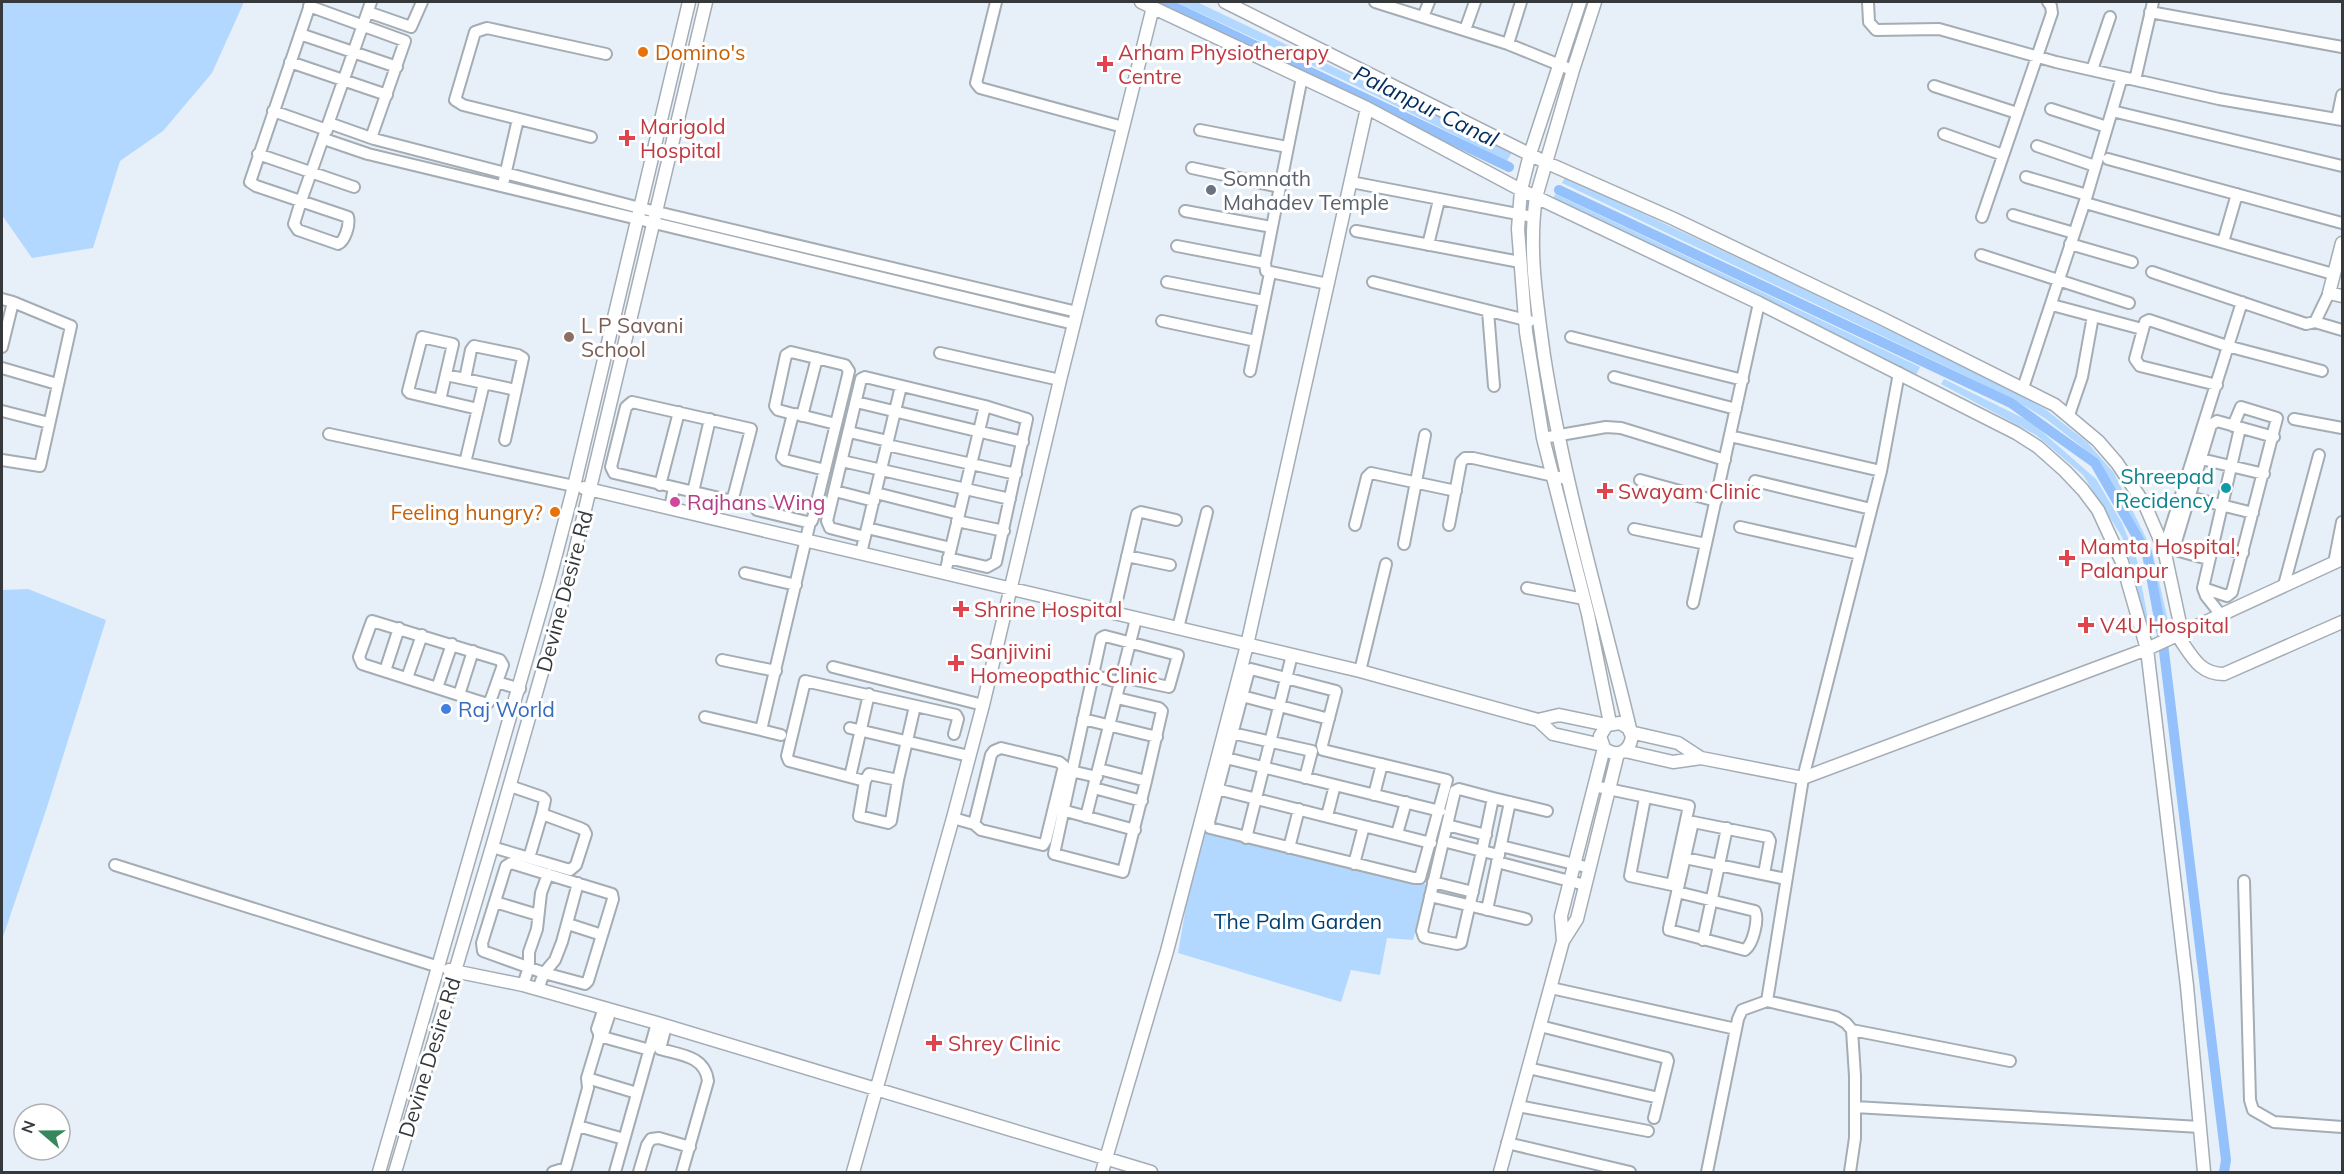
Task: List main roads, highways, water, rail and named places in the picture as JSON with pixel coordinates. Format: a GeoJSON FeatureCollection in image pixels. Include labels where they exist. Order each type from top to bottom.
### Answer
{"type":"FeatureCollection","features":[{"type":"Feature","properties":{"kind":"waterway","name":"Palanpur Canal"},"geometry":{"type":"LineString","coordinates":[[1164,2],[1509,167]]}},
{"type":"Feature","properties":{"kind":"waterway"},"geometry":{"type":"LineString","coordinates":[[1559,190],[2011,403],[2095,463],[2147,554],[2162,635],[2226,1160],[2224,1172]]}},
{"type":"Feature","properties":{"kind":"place","name":"Domino's"},"geometry":{"type":"Point","coordinates":[643,52]}},
{"type":"Feature","properties":{"kind":"place","name":"Arham Physiotherapy Centre"},"geometry":{"type":"Point","coordinates":[1105,64]}},
{"type":"Feature","properties":{"kind":"place","name":"Marigold Hospital"},"geometry":{"type":"Point","coordinates":[627,138]}},
{"type":"Feature","properties":{"kind":"place","name":"Somnath Mahadev Temple"},"geometry":{"type":"Point","coordinates":[1211,190]}},
{"type":"Feature","properties":{"kind":"place","name":"L P Savani School"},"geometry":{"type":"Point","coordinates":[569,337]}},
{"type":"Feature","properties":{"kind":"place","name":"Shreepad Recidency"},"geometry":{"type":"Point","coordinates":[2226,488]}},
{"type":"Feature","properties":{"kind":"place","name":"Swayam Clinic"},"geometry":{"type":"Point","coordinates":[1605,491]}},
{"type":"Feature","properties":{"kind":"place","name":"Rajhans Wing"},"geometry":{"type":"Point","coordinates":[675,502]}},
{"type":"Feature","properties":{"kind":"place","name":"Feeling hungry?"},"geometry":{"type":"Point","coordinates":[555,512]}},
{"type":"Feature","properties":{"kind":"place","name":"Mamta Hospital, Palanpur"},"geometry":{"type":"Point","coordinates":[2067,558]}},
{"type":"Feature","properties":{"kind":"place","name":"Shrine Hospital"},"geometry":{"type":"Point","coordinates":[961,609]}},
{"type":"Feature","properties":{"kind":"place","name":"V4U Hospital"},"geometry":{"type":"Point","coordinates":[2086,625]}},
{"type":"Feature","properties":{"kind":"place","name":"Sanjivini Homeopathic Clinic"},"geometry":{"type":"Point","coordinates":[956,663]}},
{"type":"Feature","properties":{"kind":"place","name":"Raj World"},"geometry":{"type":"Point","coordinates":[446,709]}},
{"type":"Feature","properties":{"kind":"place","name":"Shrey Clinic"},"geometry":{"type":"Point","coordinates":[934,1043]}},
{"type":"Feature","properties":{"kind":"park label","name":"The Palm Garden"},"geometry":{"type":"Point","coordinates":[1298,921]}}]}
